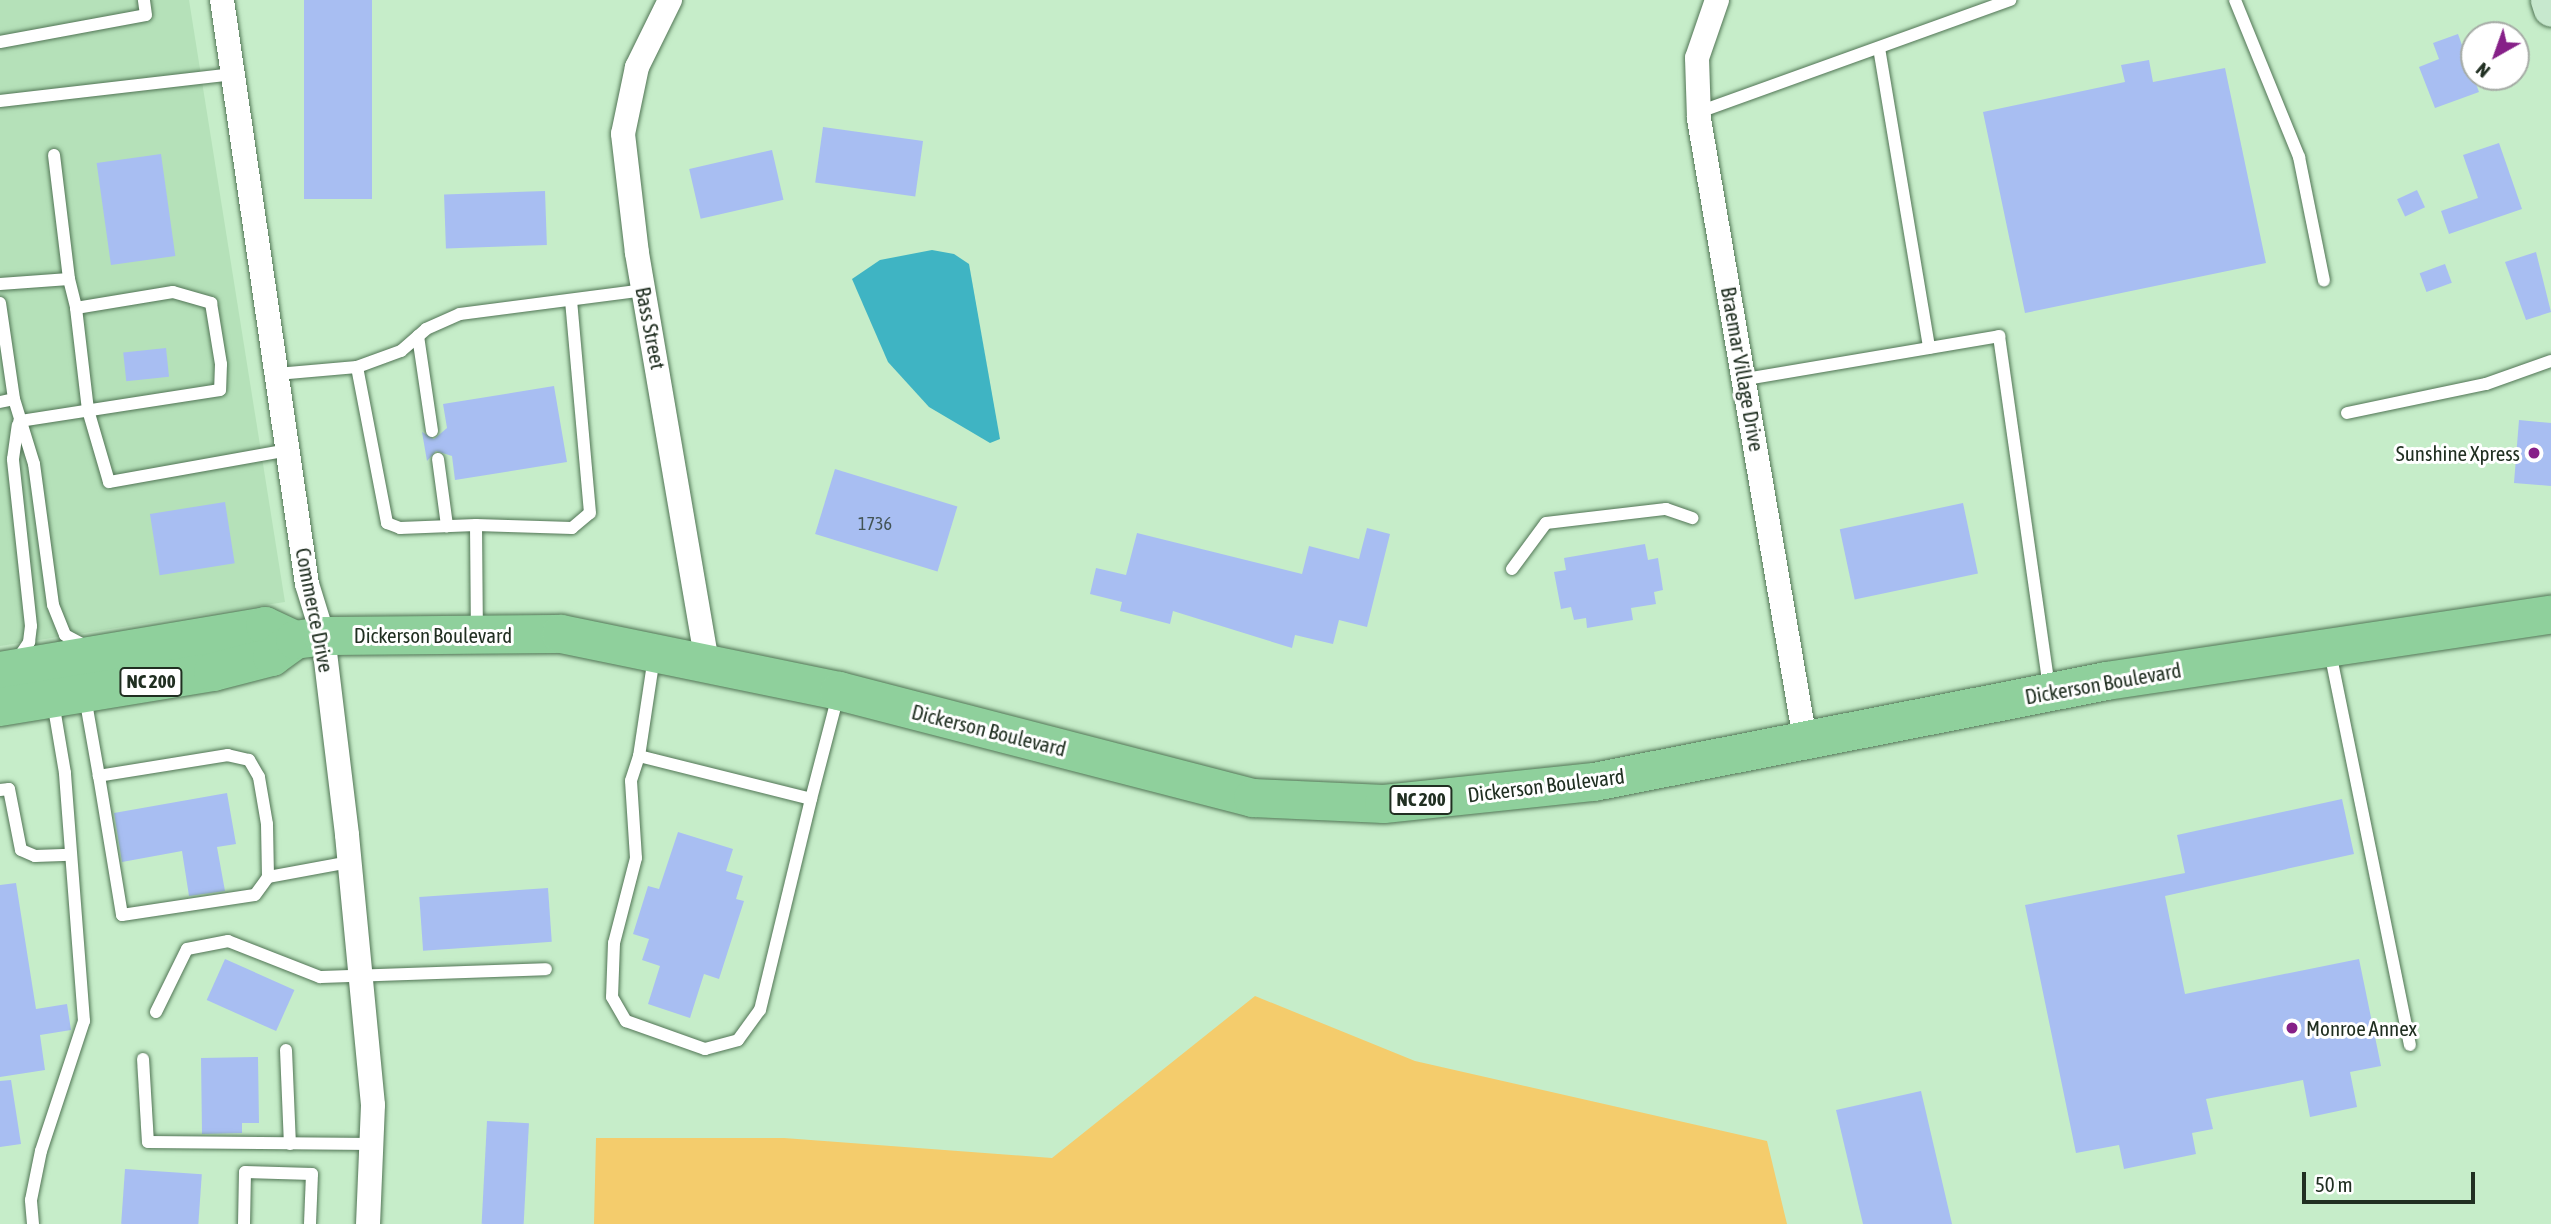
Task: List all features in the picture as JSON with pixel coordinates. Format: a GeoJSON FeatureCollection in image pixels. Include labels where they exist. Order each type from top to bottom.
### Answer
{"type":"FeatureCollection","features":[{"type":"Feature","properties":{"kind":"main road"},"geometry":{"type":"LineString","coordinates":[[2548,0],[2551,9]]}},
{"type":"Feature","properties":{"kind":"main road","name":"Dickerson Boulevard"},"geometry":{"type":"LineString","coordinates":[[5,670],[265,626],[309,638],[561,634],[839,691],[1253,798],[1384,804],[1594,782],[2050,691],[2551,615]]}},
{"type":"Feature","properties":{"kind":"main road","name":"NC 200"},"geometry":{"type":"LineString","coordinates":[[0,707],[213,672],[272,657],[309,638]]}},
{"type":"Feature","properties":{"kind":"street","name":"Commerce Drive"},"geometry":{"type":"LineString","coordinates":[[222,0],[307,584],[309,638],[350,862],[361,976],[372,1144],[368,1224]]}},
{"type":"Feature","properties":{"kind":"street","name":"Bass Street"},"geometry":{"type":"LineString","coordinates":[[670,0],[637,67],[623,134],[644,290],[707,663]]}},
{"type":"Feature","properties":{"kind":"street","name":"Braemar Village Drive"},"geometry":{"type":"LineString","coordinates":[[1717,0],[1697,58],[1699,112],[1805,740]]}},
{"type":"Feature","properties":{"kind":"lane"},"geometry":{"type":"LineString","coordinates":[[0,42],[146,15],[144,0]]}},
{"type":"Feature","properties":{"kind":"lane"},"geometry":{"type":"LineString","coordinates":[[1699,112],[2010,0]]}},
{"type":"Feature","properties":{"kind":"lane"},"geometry":{"type":"LineString","coordinates":[[2235,0],[2299,157],[2324,281]]}},
{"type":"Feature","properties":{"kind":"lane"},"geometry":{"type":"LineString","coordinates":[[1879,48],[1929,348]]}},
{"type":"Feature","properties":{"kind":"lane"},"geometry":{"type":"LineString","coordinates":[[0,101],[233,75]]}},
{"type":"Feature","properties":{"kind":"lane"},"geometry":{"type":"LineString","coordinates":[[54,155],[88,410],[109,482],[288,450]]}},
{"type":"Feature","properties":{"kind":"lane"},"geometry":{"type":"LineString","coordinates":[[0,284],[69,279]]}},
{"type":"Feature","properties":{"kind":"lane"},"geometry":{"type":"LineString","coordinates":[[276,374],[357,367],[401,351],[437,323],[460,314],[644,290]]}},
{"type":"Feature","properties":{"kind":"lane"},"geometry":{"type":"LineString","coordinates":[[19,421],[220,390],[211,303],[173,292],[76,308]]}},
{"type":"Feature","properties":{"kind":"lane"},"geometry":{"type":"LineString","coordinates":[[357,367],[387,523],[400,528],[476,525],[572,528],[590,513],[571,301]]}},
{"type":"Feature","properties":{"kind":"lane"},"geometry":{"type":"LineString","coordinates":[[0,303],[14,399],[34,464],[53,605],[65,635],[101,655]]}},
{"type":"Feature","properties":{"kind":"lane"},"geometry":{"type":"LineString","coordinates":[[418,336],[432,430]]}},
{"type":"Feature","properties":{"kind":"lane"},"geometry":{"type":"LineString","coordinates":[[1746,379],[1999,336],[2050,691]]}},
{"type":"Feature","properties":{"kind":"lane"},"geometry":{"type":"LineString","coordinates":[[2347,413],[2486,384],[2551,361]]}},
{"type":"Feature","properties":{"kind":"lane"},"geometry":{"type":"LineString","coordinates":[[0,402],[14,399]]}},
{"type":"Feature","properties":{"kind":"lane"},"geometry":{"type":"LineString","coordinates":[[5,670],[29,642],[31,626],[13,459],[19,421]]}},
{"type":"Feature","properties":{"kind":"lane"},"geometry":{"type":"LineString","coordinates":[[438,459],[447,526]]}},
{"type":"Feature","properties":{"kind":"lane"},"geometry":{"type":"LineString","coordinates":[[1512,569],[1546,523],[1666,509],[1692,518]]}},
{"type":"Feature","properties":{"kind":"lane"},"geometry":{"type":"LineString","coordinates":[[476,525],[477,635]]}},
{"type":"Feature","properties":{"kind":"lane"},"geometry":{"type":"LineString","coordinates":[[2329,648],[2410,1045]]}},
{"type":"Feature","properties":{"kind":"lane"},"geometry":{"type":"LineString","coordinates":[[654,652],[639,756],[631,781],[636,859],[614,943],[612,997],[626,1021],[705,1049],[738,1040],[760,1010],[839,691]]}},
{"type":"Feature","properties":{"kind":"lane"},"geometry":{"type":"LineString","coordinates":[[69,696],[99,776],[122,915],[256,895],[268,877],[267,824],[258,777],[249,760],[228,755],[99,776]]}},
{"type":"Feature","properties":{"kind":"lane"},"geometry":{"type":"LineString","coordinates":[[33,1224],[31,1200],[41,1151],[84,1021],[69,855],[69,696]]}},
{"type":"Feature","properties":{"kind":"lane"},"geometry":{"type":"LineString","coordinates":[[639,756],[811,799]]}},
{"type":"Feature","properties":{"kind":"lane"},"geometry":{"type":"LineString","coordinates":[[0,790],[9,789],[21,850],[35,856],[69,855]]}},
{"type":"Feature","properties":{"kind":"lane"},"geometry":{"type":"LineString","coordinates":[[268,877],[350,862]]}},
{"type":"Feature","properties":{"kind":"lane"},"geometry":{"type":"LineString","coordinates":[[156,1012],[187,948],[228,941],[320,977],[546,969]]}},
{"type":"Feature","properties":{"kind":"lane"},"geometry":{"type":"LineString","coordinates":[[286,1051],[290,1144]]}},
{"type":"Feature","properties":{"kind":"lane"},"geometry":{"type":"LineString","coordinates":[[143,1059],[148,1142],[372,1144]]}},
{"type":"Feature","properties":{"kind":"lane"},"geometry":{"type":"LineString","coordinates":[[244,1224],[245,1172],[312,1174],[310,1224]]}},
{"type":"Feature","properties":{"kind":"shaded area"},"geometry":{"type":"Polygon","coordinates":[[[0,0],[189,0],[285,602],[0,646],[0,0]]]}},
{"type":"Feature","properties":{"kind":"shaded area"},"geometry":{"type":"Polygon","coordinates":[[[1255,996],[1415,1061],[1767,1141],[1787,1224],[594,1224],[596,1138],[784,1138],[1052,1158],[1255,996]]]}},
{"type":"Feature","properties":{"kind":"water"},"geometry":{"type":"Polygon","coordinates":[[[932,250],[954,254],[969,264],[1000,439],[990,443],[929,407],[888,362],[852,279],[880,260],[932,250]]]}},
{"type":"Feature","properties":{"kind":"building"},"geometry":{"type":"Polygon","coordinates":[[[304,0],[372,0],[372,199],[304,199],[304,0]]]}},
{"type":"Feature","properties":{"kind":"building"},"geometry":{"type":"Polygon","coordinates":[[[2458,34],[2460,91],[2479,92],[2435,108],[2419,67],[2439,59],[2433,43],[2458,34]]]}},
{"type":"Feature","properties":{"kind":"building"},"geometry":{"type":"Polygon","coordinates":[[[2149,60],[2153,82],[2225,68],[2266,263],[2025,313],[1983,112],[2125,82],[2121,65],[2149,60]]]}},
{"type":"Feature","properties":{"kind":"building"},"geometry":{"type":"Polygon","coordinates":[[[823,127],[923,141],[915,197],[815,182],[823,127]]]}},
{"type":"Feature","properties":{"kind":"building"},"geometry":{"type":"Polygon","coordinates":[[[2499,143],[2522,209],[2449,234],[2441,211],[2478,198],[2463,155],[2499,143]]]}},
{"type":"Feature","properties":{"kind":"building"},"geometry":{"type":"Polygon","coordinates":[[[772,150],[783,200],[701,219],[689,169],[772,150]]]}},
{"type":"Feature","properties":{"kind":"building"},"geometry":{"type":"Polygon","coordinates":[[[161,154],[175,256],[111,265],[97,163],[161,154]]]}},
{"type":"Feature","properties":{"kind":"building"},"geometry":{"type":"Polygon","coordinates":[[[2417,190],[2425,207],[2405,217],[2397,199],[2417,190]]]}},
{"type":"Feature","properties":{"kind":"building"},"geometry":{"type":"Polygon","coordinates":[[[545,191],[547,245],[446,248],[444,195],[545,191]]]}},
{"type":"Feature","properties":{"kind":"building"},"geometry":{"type":"Polygon","coordinates":[[[2536,252],[2551,312],[2526,320],[2505,262],[2536,252]]]}},
{"type":"Feature","properties":{"kind":"building"},"geometry":{"type":"Polygon","coordinates":[[[2445,264],[2452,283],[2426,292],[2420,273],[2445,264]]]}},
{"type":"Feature","properties":{"kind":"building"},"geometry":{"type":"Polygon","coordinates":[[[166,348],[169,377],[126,381],[123,352],[166,348]]]}},
{"type":"Feature","properties":{"kind":"building"},"geometry":{"type":"Polygon","coordinates":[[[554,386],[567,462],[455,480],[452,456],[436,451],[427,461],[422,432],[434,439],[447,428],[443,404],[554,386]]]}},
{"type":"Feature","properties":{"kind":"building","name":"Sunshine Xpress"},"geometry":{"type":"Polygon","coordinates":[[[2519,420],[2551,423],[2551,486],[2514,483],[2519,420]]]}},
{"type":"Feature","properties":{"kind":"building"},"geometry":{"type":"Polygon","coordinates":[[[835,469],[957,506],[938,571],[815,534],[835,469]]]}},
{"type":"Feature","properties":{"kind":"building"},"geometry":{"type":"Polygon","coordinates":[[[225,502],[235,563],[160,575],[150,514],[225,502]]]}},
{"type":"Feature","properties":{"kind":"building"},"geometry":{"type":"Polygon","coordinates":[[[1963,503],[1978,573],[1855,600],[1840,529],[1963,503]]]}},
{"type":"Feature","properties":{"kind":"building"},"geometry":{"type":"Polygon","coordinates":[[[1367,528],[1390,534],[1367,627],[1339,620],[1333,644],[1295,635],[1292,648],[1173,611],[1170,624],[1120,611],[1122,602],[1090,594],[1096,568],[1126,575],[1137,533],[1302,574],[1309,546],[1359,559],[1367,528]]]}},
{"type":"Feature","properties":{"kind":"building"},"geometry":{"type":"Polygon","coordinates":[[[1645,544],[1648,560],[1658,558],[1663,590],[1654,592],[1656,604],[1631,608],[1633,620],[1587,628],[1586,618],[1574,620],[1571,607],[1561,609],[1554,572],[1566,570],[1564,558],[1645,544]]]}},
{"type":"Feature","properties":{"kind":"building"},"geometry":{"type":"Polygon","coordinates":[[[227,793],[236,844],[217,847],[225,891],[189,896],[182,851],[122,862],[114,813],[227,793]]]}},
{"type":"Feature","properties":{"kind":"building"},"geometry":{"type":"Polygon","coordinates":[[[2342,799],[2354,854],[2165,896],[2185,994],[2359,959],[2381,1066],[2350,1072],[2357,1107],[2310,1117],[2303,1080],[2206,1099],[2213,1129],[2192,1133],[2196,1154],[2124,1169],[2119,1145],[2076,1153],[2025,905],[2185,873],[2177,835],[2342,799]]]}},
{"type":"Feature","properties":{"kind":"building"},"geometry":{"type":"Polygon","coordinates":[[[678,832],[733,849],[726,871],[743,876],[736,899],[744,901],[719,979],[704,974],[690,1018],[648,1004],[660,966],[642,960],[649,939],[633,934],[648,886],[659,889],[678,832]]]}},
{"type":"Feature","properties":{"kind":"building"},"geometry":{"type":"Polygon","coordinates":[[[16,883],[36,1009],[67,1004],[71,1030],[40,1035],[45,1070],[0,1077],[0,885],[16,883]]]}},
{"type":"Feature","properties":{"kind":"building"},"geometry":{"type":"Polygon","coordinates":[[[548,888],[552,942],[423,951],[419,897],[548,888]]]}},
{"type":"Feature","properties":{"kind":"building"},"geometry":{"type":"Polygon","coordinates":[[[225,959],[294,990],[276,1031],[207,1000],[225,959]]]}},
{"type":"Feature","properties":{"kind":"building"},"geometry":{"type":"Polygon","coordinates":[[[258,1057],[259,1123],[242,1123],[242,1133],[202,1134],[201,1058],[258,1057]]]}},
{"type":"Feature","properties":{"kind":"building"},"geometry":{"type":"Polygon","coordinates":[[[11,1080],[21,1144],[0,1147],[0,1081],[11,1080]]]}},
{"type":"Feature","properties":{"kind":"building"},"geometry":{"type":"Polygon","coordinates":[[[1921,1091],[1952,1224],[1863,1224],[1836,1110],[1921,1091]]]}},
{"type":"Feature","properties":{"kind":"building"},"geometry":{"type":"Polygon","coordinates":[[[487,1121],[529,1123],[524,1224],[482,1224],[487,1121]]]}},
{"type":"Feature","properties":{"kind":"building"},"geometry":{"type":"Polygon","coordinates":[[[125,1169],[202,1174],[198,1224],[121,1224],[125,1169]]]}},
{"type":"Feature","properties":{"kind":"place","name":"Sunshine Xpress"},"geometry":{"type":"Point","coordinates":[2534,453]}},
{"type":"Feature","properties":{"kind":"place","name":"Monroe Annex"},"geometry":{"type":"Point","coordinates":[2292,1028]}}]}
